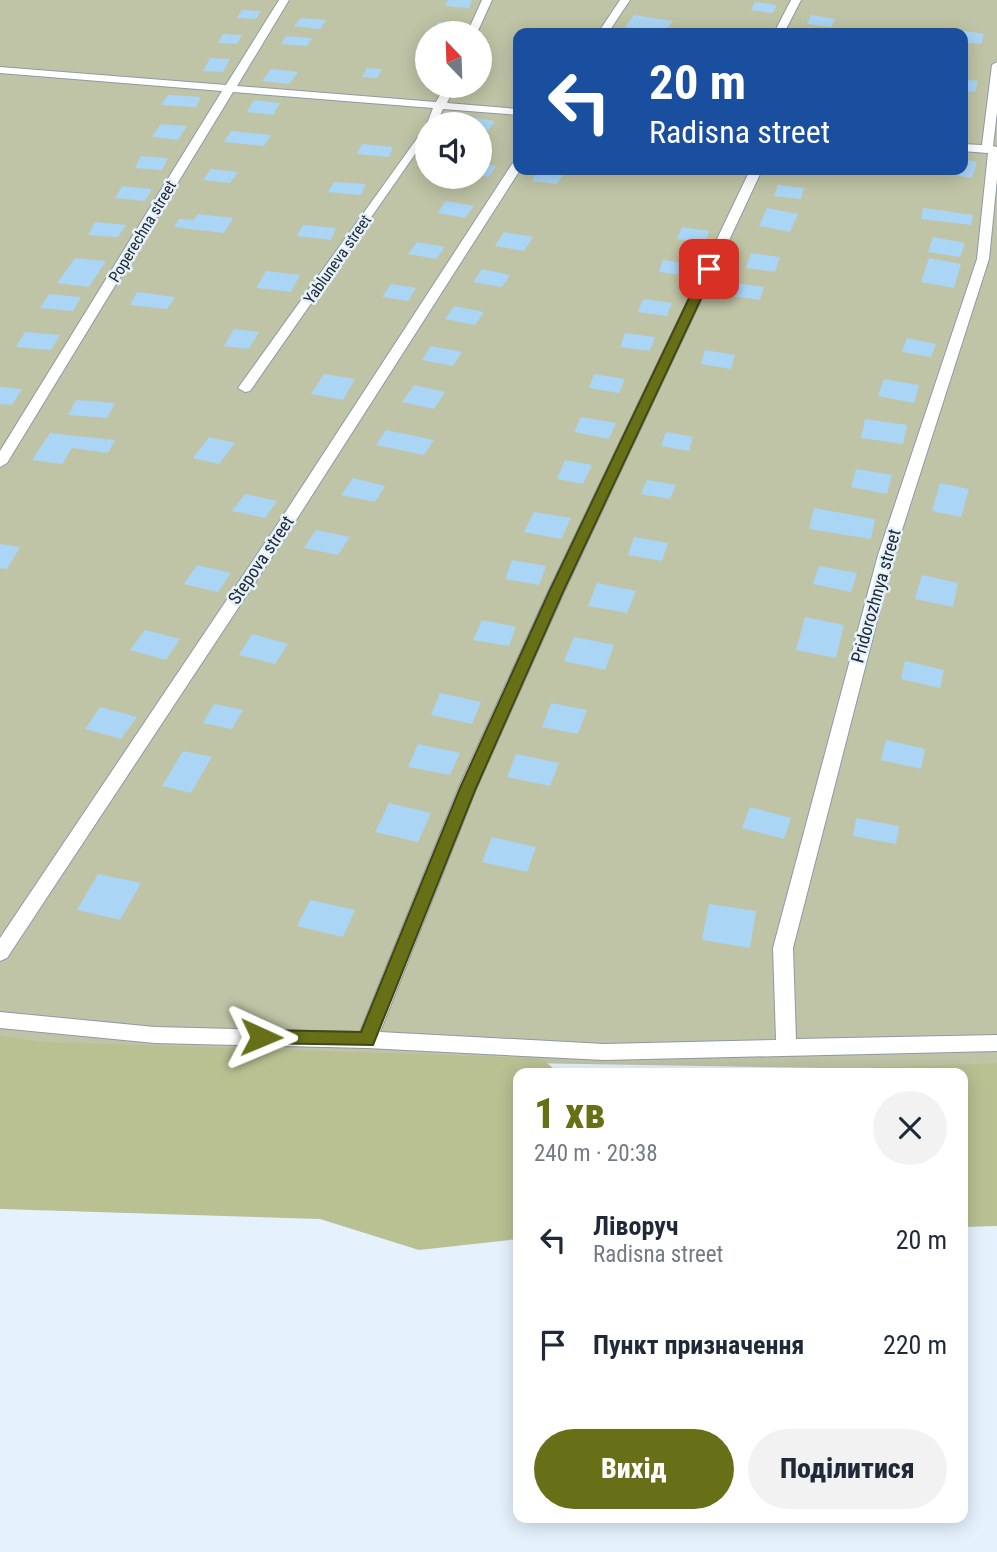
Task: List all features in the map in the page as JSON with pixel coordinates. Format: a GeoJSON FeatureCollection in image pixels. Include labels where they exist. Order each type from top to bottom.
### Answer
{"type":"FeatureCollection","features":[{"type":"Feature","properties":{"kind":"lane","name":"Poperechna street"},"geometry":{"type":"LineString","coordinates":[[0,463],[284,0]]}},
{"type":"Feature","properties":{"kind":"lane"},"geometry":{"type":"LineString","coordinates":[[477,21],[487,0]]}},
{"type":"Feature","properties":{"kind":"lane"},"geometry":{"type":"LineString","coordinates":[[606,28],[625,0]]}},
{"type":"Feature","properties":{"kind":"lane"},"geometry":{"type":"LineString","coordinates":[[782,28],[796,0]]}},
{"type":"Feature","properties":{"kind":"lane","name":"Pridorozhnya street"},"geometry":{"type":"LineString","coordinates":[[786,1048],[783,948],[886,555],[983,259],[997,65]]}},
{"type":"Feature","properties":{"kind":"lane"},"geometry":{"type":"LineString","coordinates":[[0,70],[513,112]]}},
{"type":"Feature","properties":{"kind":"lane"},"geometry":{"type":"LineString","coordinates":[[438,112],[445,98]]}},
{"type":"Feature","properties":{"kind":"lane","name":"Yabluneva street"},"geometry":{"type":"LineString","coordinates":[[245,387],[415,146]]}},
{"type":"Feature","properties":{"kind":"lane"},"geometry":{"type":"LineString","coordinates":[[968,148],[992,150]]}},
{"type":"Feature","properties":{"kind":"lane","name":"Stepova street"},"geometry":{"type":"LineString","coordinates":[[0,953],[285,525],[513,172]]}},
{"type":"Feature","properties":{"kind":"lane"},"geometry":{"type":"LineString","coordinates":[[367,1040],[474,775],[556,592],[754,175]]}},
{"type":"Feature","properties":{"kind":"lane"},"geometry":{"type":"LineString","coordinates":[[0,1020],[155,1035],[367,1040],[604,1052],[997,1043]]}},
{"type":"Feature","properties":{"kind":"green space"},"geometry":{"type":"Polygon","coordinates":[[[0,0],[997,0],[997,1071],[968,1071],[968,1068],[821,1068],[0,1054],[0,0]]]}},
{"type":"Feature","properties":{"kind":"green space"},"geometry":{"type":"Polygon","coordinates":[[[0,1036],[46,1042],[541,1058],[553,1068],[513,1068],[513,1240],[419,1250],[320,1219],[0,1209],[0,1036]]]}},
{"type":"Feature","properties":{"kind":"green space"},"geometry":{"type":"Polygon","coordinates":[[[997,1063],[997,1226],[968,1227],[968,1068],[858,1068],[997,1063]]]}},
{"type":"Feature","properties":{"kind":"building"},"geometry":{"type":"Polygon","coordinates":[[[448,0],[472,0],[469,8],[445,6],[448,0]]]}},
{"type":"Feature","properties":{"kind":"building"},"geometry":{"type":"Polygon","coordinates":[[[755,2],[777,5],[773,13],[751,10],[755,2]]]}},
{"type":"Feature","properties":{"kind":"building"},"geometry":{"type":"Polygon","coordinates":[[[242,10],[261,11],[256,19],[237,18],[242,10]]]}},
{"type":"Feature","properties":{"kind":"building"},"geometry":{"type":"Polygon","coordinates":[[[634,15],[673,21],[668,28],[625,27],[634,15]]]}},
{"type":"Feature","properties":{"kind":"building"},"geometry":{"type":"Polygon","coordinates":[[[811,15],[835,19],[831,27],[807,24],[811,15]]]}},
{"type":"Feature","properties":{"kind":"building"},"geometry":{"type":"Polygon","coordinates":[[[301,18],[326,20],[320,29],[294,26],[301,18]]]}},
{"type":"Feature","properties":{"kind":"building"},"geometry":{"type":"Polygon","coordinates":[[[968,31],[984,34],[981,44],[968,43],[968,31]]]}},
{"type":"Feature","properties":{"kind":"building"},"geometry":{"type":"Polygon","coordinates":[[[223,34],[242,35],[237,44],[218,43],[223,34]]]}},
{"type":"Feature","properties":{"kind":"building"},"geometry":{"type":"Polygon","coordinates":[[[286,36],[312,38],[307,46],[281,44],[286,36]]]}},
{"type":"Feature","properties":{"kind":"building"},"geometry":{"type":"Polygon","coordinates":[[[210,58],[230,59],[223,72],[203,71],[210,58]]]}},
{"type":"Feature","properties":{"kind":"building"},"geometry":{"type":"Polygon","coordinates":[[[367,68],[382,69],[377,78],[362,77],[367,68]]]}},
{"type":"Feature","properties":{"kind":"building"},"geometry":{"type":"Polygon","coordinates":[[[271,69],[298,72],[289,84],[262,81],[271,69]]]}},
{"type":"Feature","properties":{"kind":"building"},"geometry":{"type":"Polygon","coordinates":[[[968,80],[978,81],[975,92],[968,91],[968,80]]]}},
{"type":"Feature","properties":{"kind":"building"},"geometry":{"type":"Polygon","coordinates":[[[168,95],[201,97],[196,107],[161,105],[168,95]]]}},
{"type":"Feature","properties":{"kind":"building"},"geometry":{"type":"Polygon","coordinates":[[[254,100],[280,103],[273,115],[247,112],[254,100]]]}},
{"type":"Feature","properties":{"kind":"building"},"geometry":{"type":"Polygon","coordinates":[[[161,124],[187,126],[178,140],[152,137],[161,124]]]}},
{"type":"Feature","properties":{"kind":"building"},"geometry":{"type":"Polygon","coordinates":[[[231,131],[271,135],[264,146],[224,142],[231,131]]]}},
{"type":"Feature","properties":{"kind":"building"},"geometry":{"type":"Polygon","coordinates":[[[362,144],[393,147],[389,157],[357,154],[362,144]]]}},
{"type":"Feature","properties":{"kind":"building"},"geometry":{"type":"Polygon","coordinates":[[[141,156],[168,158],[162,170],[135,168],[141,156]]]}},
{"type":"Feature","properties":{"kind":"building"},"geometry":{"type":"Polygon","coordinates":[[[968,160],[977,162],[972,178],[953,175],[968,175],[968,160]]]}},
{"type":"Feature","properties":{"kind":"building"},"geometry":{"type":"Polygon","coordinates":[[[211,169],[238,172],[230,183],[203,180],[211,169]]]}},
{"type":"Feature","properties":{"kind":"building"},"geometry":{"type":"Polygon","coordinates":[[[535,175],[562,175],[557,184],[532,181],[535,175]]]}},
{"type":"Feature","properties":{"kind":"building"},"geometry":{"type":"Polygon","coordinates":[[[334,182],[366,184],[361,195],[328,192],[334,182]]]}},
{"type":"Feature","properties":{"kind":"building"},"geometry":{"type":"Polygon","coordinates":[[[778,185],[804,188],[801,199],[774,196],[778,185]]]}},
{"type":"Feature","properties":{"kind":"building"},"geometry":{"type":"Polygon","coordinates":[[[122,186],[152,189],[145,201],[115,198],[122,186]]]}},
{"type":"Feature","properties":{"kind":"building"},"geometry":{"type":"Polygon","coordinates":[[[446,201],[474,206],[465,218],[438,213],[446,201]]]}},
{"type":"Feature","properties":{"kind":"building"},"geometry":{"type":"Polygon","coordinates":[[[767,208],[798,214],[790,232],[759,226],[767,208]]]}},
{"type":"Feature","properties":{"kind":"building"},"geometry":{"type":"Polygon","coordinates":[[[923,208],[973,215],[971,225],[921,219],[923,208]]]}},
{"type":"Feature","properties":{"kind":"building"},"geometry":{"type":"Polygon","coordinates":[[[198,214],[233,218],[224,233],[174,227],[179,219],[194,220],[198,214]]]}},
{"type":"Feature","properties":{"kind":"building"},"geometry":{"type":"Polygon","coordinates":[[[95,222],[126,225],[118,237],[88,235],[95,222]]]}},
{"type":"Feature","properties":{"kind":"building"},"geometry":{"type":"Polygon","coordinates":[[[303,225],[336,228],[331,240],[297,236],[303,225]]]}},
{"type":"Feature","properties":{"kind":"building"},"geometry":{"type":"Polygon","coordinates":[[[682,227],[709,231],[705,243],[677,239],[682,227]]]}},
{"type":"Feature","properties":{"kind":"building"},"geometry":{"type":"Polygon","coordinates":[[[504,232],[533,237],[524,251],[495,246],[504,232]]]}},
{"type":"Feature","properties":{"kind":"building"},"geometry":{"type":"Polygon","coordinates":[[[933,237],[965,243],[960,257],[928,252],[933,237]]]}},
{"type":"Feature","properties":{"kind":"building"},"geometry":{"type":"Polygon","coordinates":[[[417,242],[445,247],[436,259],[408,254],[417,242]]]}},
{"type":"Feature","properties":{"kind":"building"},"geometry":{"type":"Polygon","coordinates":[[[751,253],[780,257],[775,272],[746,268],[751,253]]]}},
{"type":"Feature","properties":{"kind":"building"},"geometry":{"type":"Polygon","coordinates":[[[75,258],[106,261],[89,287],[57,283],[75,258]]]}},
{"type":"Feature","properties":{"kind":"building"},"geometry":{"type":"Polygon","coordinates":[[[929,258],[961,264],[954,288],[921,282],[929,258]]]}},
{"type":"Feature","properties":{"kind":"building"},"geometry":{"type":"Polygon","coordinates":[[[663,260],[691,264],[687,276],[659,272],[663,260]]]}},
{"type":"Feature","properties":{"kind":"building"},"geometry":{"type":"Polygon","coordinates":[[[482,269],[510,275],[502,287],[473,282],[482,269]]]}},
{"type":"Feature","properties":{"kind":"building"},"geometry":{"type":"Polygon","coordinates":[[[266,271],[300,275],[291,292],[256,288],[266,271]]]}},
{"type":"Feature","properties":{"kind":"building"},"geometry":{"type":"Polygon","coordinates":[[[735,283],[764,287],[760,300],[731,296],[735,283]]]}},
{"type":"Feature","properties":{"kind":"building"},"geometry":{"type":"Polygon","coordinates":[[[391,284],[416,288],[408,301],[382,297],[391,284]]]}},
{"type":"Feature","properties":{"kind":"building"},"geometry":{"type":"Polygon","coordinates":[[[137,292],[175,297],[167,309],[130,305],[137,292]]]}},
{"type":"Feature","properties":{"kind":"building"},"geometry":{"type":"Polygon","coordinates":[[[49,294],[81,297],[73,311],[40,308],[49,294]]]}},
{"type":"Feature","properties":{"kind":"building"},"geometry":{"type":"Polygon","coordinates":[[[643,299],[672,303],[667,316],[638,312],[643,299]]]}},
{"type":"Feature","properties":{"kind":"building"},"geometry":{"type":"Polygon","coordinates":[[[454,306],[484,312],[475,325],[445,319],[454,306]]]}},
{"type":"Feature","properties":{"kind":"building"},"geometry":{"type":"Polygon","coordinates":[[[234,329],[259,332],[249,349],[224,346],[234,329]]]}},
{"type":"Feature","properties":{"kind":"building"},"geometry":{"type":"Polygon","coordinates":[[[25,332],[60,335],[51,350],[16,347],[25,332]]]}},
{"type":"Feature","properties":{"kind":"building"},"geometry":{"type":"Polygon","coordinates":[[[625,333],[655,337],[650,351],[620,347],[625,333]]]}},
{"type":"Feature","properties":{"kind":"building"},"geometry":{"type":"Polygon","coordinates":[[[907,338],[936,344],[931,357],[902,352],[907,338]]]}},
{"type":"Feature","properties":{"kind":"building"},"geometry":{"type":"Polygon","coordinates":[[[431,346],[462,352],[453,366],[422,360],[431,346]]]}},
{"type":"Feature","properties":{"kind":"building"},"geometry":{"type":"Polygon","coordinates":[[[705,350],[735,355],[731,369],[701,364],[705,350]]]}},
{"type":"Feature","properties":{"kind":"building"},"geometry":{"type":"Polygon","coordinates":[[[324,374],[355,379],[343,400],[311,394],[324,374]]]}},
{"type":"Feature","properties":{"kind":"building"},"geometry":{"type":"Polygon","coordinates":[[[594,374],[625,379],[619,393],[589,388],[594,374]]]}},
{"type":"Feature","properties":{"kind":"building"},"geometry":{"type":"Polygon","coordinates":[[[884,379],[919,385],[914,403],[878,396],[884,379]]]}},
{"type":"Feature","properties":{"kind":"building"},"geometry":{"type":"Polygon","coordinates":[[[414,385],[445,392],[434,409],[402,402],[414,385]]]}},
{"type":"Feature","properties":{"kind":"building"},"geometry":{"type":"Polygon","coordinates":[[[0,387],[22,389],[12,405],[0,404],[0,387]]]}},
{"type":"Feature","properties":{"kind":"building"},"geometry":{"type":"Polygon","coordinates":[[[76,400],[115,403],[107,418],[68,415],[76,400]]]}},
{"type":"Feature","properties":{"kind":"building"},"geometry":{"type":"Polygon","coordinates":[[[581,417],[616,423],[609,439],[574,432],[581,417]]]}},
{"type":"Feature","properties":{"kind":"building"},"geometry":{"type":"Polygon","coordinates":[[[865,419],[907,425],[903,444],[861,438],[865,419]]]}},
{"type":"Feature","properties":{"kind":"building"},"geometry":{"type":"Polygon","coordinates":[[[386,430],[434,440],[424,455],[376,445],[386,430]]]}},
{"type":"Feature","properties":{"kind":"building"},"geometry":{"type":"Polygon","coordinates":[[[666,432],[693,437],[689,451],[661,446],[666,432]]]}},
{"type":"Feature","properties":{"kind":"building"},"geometry":{"type":"Polygon","coordinates":[[[50,433],[115,440],[108,453],[72,448],[62,464],[32,460],[50,433]]]}},
{"type":"Feature","properties":{"kind":"building"},"geometry":{"type":"Polygon","coordinates":[[[209,437],[235,443],[219,464],[193,458],[209,437]]]}},
{"type":"Feature","properties":{"kind":"building"},"geometry":{"type":"Polygon","coordinates":[[[565,460],[592,465],[583,484],[557,479],[565,460]]]}},
{"type":"Feature","properties":{"kind":"building"},"geometry":{"type":"Polygon","coordinates":[[[856,469],[892,475],[887,494],[851,487],[856,469]]]}},
{"type":"Feature","properties":{"kind":"building"},"geometry":{"type":"Polygon","coordinates":[[[353,478],[385,486],[375,502],[341,495],[353,478]]]}},
{"type":"Feature","properties":{"kind":"building"},"geometry":{"type":"Polygon","coordinates":[[[647,480],[676,485],[670,499],[641,494],[647,480]]]}},
{"type":"Feature","properties":{"kind":"building"},"geometry":{"type":"Polygon","coordinates":[[[940,483],[969,489],[961,517],[932,511],[940,483]]]}},
{"type":"Feature","properties":{"kind":"building"},"geometry":{"type":"Polygon","coordinates":[[[245,494],[277,501],[265,518],[232,511],[245,494]]]}},
{"type":"Feature","properties":{"kind":"building"},"geometry":{"type":"Polygon","coordinates":[[[814,508],[875,519],[871,539],[809,529],[814,508]]]}},
{"type":"Feature","properties":{"kind":"building"},"geometry":{"type":"Polygon","coordinates":[[[534,512],[571,518],[561,539],[524,532],[534,512]]]}},
{"type":"Feature","properties":{"kind":"building"},"geometry":{"type":"Polygon","coordinates":[[[316,530],[350,537],[338,555],[304,548],[316,530]]]}},
{"type":"Feature","properties":{"kind":"building"},"geometry":{"type":"Polygon","coordinates":[[[634,537],[668,543],[662,561],[628,555],[634,537]]]}},
{"type":"Feature","properties":{"kind":"building"},"geometry":{"type":"Polygon","coordinates":[[[0,544],[20,547],[7,569],[0,568],[0,544]]]}},
{"type":"Feature","properties":{"kind":"building"},"geometry":{"type":"Polygon","coordinates":[[[512,560],[546,566],[539,585],[505,579],[512,560]]]}},
{"type":"Feature","properties":{"kind":"building"},"geometry":{"type":"Polygon","coordinates":[[[197,565],[231,573],[218,592],[184,584],[197,565]]]}},
{"type":"Feature","properties":{"kind":"building"},"geometry":{"type":"Polygon","coordinates":[[[819,566],[857,573],[851,592],[813,584],[819,566]]]}},
{"type":"Feature","properties":{"kind":"building"},"geometry":{"type":"Polygon","coordinates":[[[922,575],[958,583],[953,607],[915,599],[922,575]]]}},
{"type":"Feature","properties":{"kind":"building"},"geometry":{"type":"Polygon","coordinates":[[[597,583],[636,591],[627,613],[588,606],[597,583]]]}},
{"type":"Feature","properties":{"kind":"building"},"geometry":{"type":"Polygon","coordinates":[[[805,617],[844,625],[836,658],[796,650],[805,617]]]}},
{"type":"Feature","properties":{"kind":"building"},"geometry":{"type":"Polygon","coordinates":[[[482,620],[516,627],[509,646],[473,640],[482,620]]]}},
{"type":"Feature","properties":{"kind":"building"},"geometry":{"type":"Polygon","coordinates":[[[145,630],[180,639],[166,660],[130,650],[145,630]]]}},
{"type":"Feature","properties":{"kind":"building"},"geometry":{"type":"Polygon","coordinates":[[[252,634],[288,644],[275,664],[239,655],[252,634]]]}},
{"type":"Feature","properties":{"kind":"building"},"geometry":{"type":"Polygon","coordinates":[[[574,637],[614,645],[605,670],[564,661],[574,637]]]}},
{"type":"Feature","properties":{"kind":"building"},"geometry":{"type":"Polygon","coordinates":[[[905,661],[944,670],[940,688],[901,679],[905,661]]]}},
{"type":"Feature","properties":{"kind":"building"},"geometry":{"type":"Polygon","coordinates":[[[440,693],[481,702],[472,724],[431,715],[440,693]]]}},
{"type":"Feature","properties":{"kind":"building"},"geometry":{"type":"Polygon","coordinates":[[[551,703],[587,710],[578,734],[542,727],[551,703]]]}},
{"type":"Feature","properties":{"kind":"building"},"geometry":{"type":"Polygon","coordinates":[[[214,704],[243,710],[232,729],[203,723],[214,704]]]}},
{"type":"Feature","properties":{"kind":"building"},"geometry":{"type":"Polygon","coordinates":[[[100,707],[137,717],[121,739],[85,729],[100,707]]]}},
{"type":"Feature","properties":{"kind":"building"},"geometry":{"type":"Polygon","coordinates":[[[886,740],[925,749],[921,769],[881,760],[886,740]]]}},
{"type":"Feature","properties":{"kind":"building"},"geometry":{"type":"Polygon","coordinates":[[[418,744],[460,753],[450,775],[408,767],[418,744]]]}},
{"type":"Feature","properties":{"kind":"building"},"geometry":{"type":"Polygon","coordinates":[[[183,751],[212,757],[191,793],[162,786],[183,751]]]}},
{"type":"Feature","properties":{"kind":"building"},"geometry":{"type":"Polygon","coordinates":[[[516,754],[559,763],[550,786],[507,777],[516,754]]]}},
{"type":"Feature","properties":{"kind":"building"},"geometry":{"type":"Polygon","coordinates":[[[389,803],[431,813],[418,842],[375,832],[389,803]]]}},
{"type":"Feature","properties":{"kind":"building"},"geometry":{"type":"Polygon","coordinates":[[[750,807],[791,818],[784,839],[742,828],[750,807]]]}},
{"type":"Feature","properties":{"kind":"building"},"geometry":{"type":"Polygon","coordinates":[[[856,818],[899,826],[896,844],[853,836],[856,818]]]}},
{"type":"Feature","properties":{"kind":"building"},"geometry":{"type":"Polygon","coordinates":[[[492,837],[536,847],[527,872],[482,862],[492,837]]]}},
{"type":"Feature","properties":{"kind":"building"},"geometry":{"type":"Polygon","coordinates":[[[98,874],[141,883],[120,920],[77,910],[98,874]]]}},
{"type":"Feature","properties":{"kind":"building"},"geometry":{"type":"Polygon","coordinates":[[[310,900],[355,910],[343,937],[297,926],[310,900]]]}},
{"type":"Feature","properties":{"kind":"building"},"geometry":{"type":"Polygon","coordinates":[[[709,904],[756,911],[750,948],[702,940],[709,904]]]}},
{"type":"Feature","properties":{"kind":"route"},"geometry":{"type":"LineString","coordinates":[[261,1037],[367,1040],[468,788],[556,592],[709,269]]}}]}
